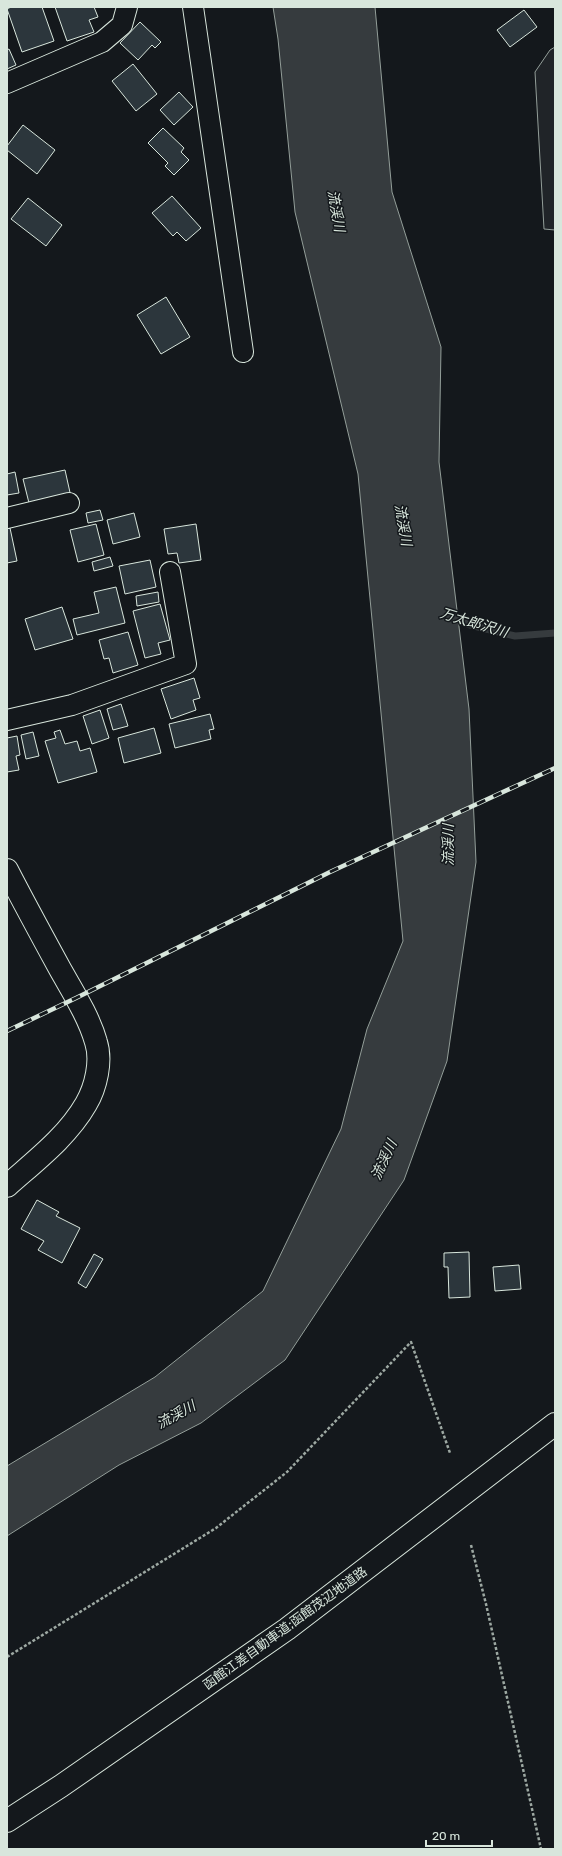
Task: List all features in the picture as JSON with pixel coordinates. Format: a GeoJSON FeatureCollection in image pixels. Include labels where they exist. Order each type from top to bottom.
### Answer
{"type":"FeatureCollection","features":[{"type":"Feature","properties":{"kind":"main road"},"geometry":{"type":"LineString","coordinates":[[7,870],[86,1018],[97,1043],[98,1063],[94,1084],[86,1104],[62,1137],[7,1186]]}},
{"type":"Feature","properties":{"kind":"main road","name":"函館江差自動車道;函館茂辺地道路"},"geometry":{"type":"LineString","coordinates":[[7,1821],[61,1786],[287,1629],[555,1424]]}},
{"type":"Feature","properties":{"kind":"street"},"geometry":{"type":"LineString","coordinates":[[7,83],[102,42],[122,25],[127,7]]}},
{"type":"Feature","properties":{"kind":"street"},"geometry":{"type":"LineString","coordinates":[[193,7],[243,352]]}},
{"type":"Feature","properties":{"kind":"street"},"geometry":{"type":"LineString","coordinates":[[7,518],[69,503]]}},
{"type":"Feature","properties":{"kind":"street"},"geometry":{"type":"LineString","coordinates":[[7,720],[72,705],[186,664],[170,572]]}},
{"type":"Feature","properties":{"kind":"path"},"geometry":{"type":"LineString","coordinates":[[7,1657],[216,1528],[287,1472],[411,1342],[450,1453]]}},
{"type":"Feature","properties":{"kind":"path"},"geometry":{"type":"LineString","coordinates":[[471,1545],[486,1604],[541,1849]]}},
{"type":"Feature","properties":{"kind":"shaded area"},"geometry":{"type":"Polygon","coordinates":[[[555,47],[555,230],[544,229],[535,72],[550,50],[555,47]]]}},
{"type":"Feature","properties":{"kind":"water","name":"流渓川"},"geometry":{"type":"Polygon","coordinates":[[[273,7],[375,7],[392,192],[441,347],[439,462],[469,709],[476,862],[447,1061],[404,1180],[285,1360],[201,1423],[119,1465],[7,1536],[7,1466],[155,1377],[263,1291],[341,1129],[367,1029],[403,941],[358,474],[295,212],[278,39],[273,7]]]}},
{"type":"Feature","properties":{"kind":"building"},"geometry":{"type":"Polygon","coordinates":[[[11,7],[42,7],[54,41],[22,52],[7,9],[11,7]]]}},
{"type":"Feature","properties":{"kind":"building"},"geometry":{"type":"Polygon","coordinates":[[[55,7],[94,7],[98,17],[89,20],[94,32],[67,41],[55,7]]]}},
{"type":"Feature","properties":{"kind":"building"},"geometry":{"type":"Polygon","coordinates":[[[524,10],[537,27],[510,47],[497,30],[524,10]]]}},
{"type":"Feature","properties":{"kind":"building"},"geometry":{"type":"Polygon","coordinates":[[[140,22],[161,42],[155,48],[152,45],[138,60],[120,43],[140,22]]]}},
{"type":"Feature","properties":{"kind":"building"},"geometry":{"type":"Polygon","coordinates":[[[9,49],[16,65],[7,69],[7,50],[9,49]]]}},
{"type":"Feature","properties":{"kind":"building"},"geometry":{"type":"Polygon","coordinates":[[[133,64],[157,94],[136,111],[112,81],[133,64]]]}},
{"type":"Feature","properties":{"kind":"building"},"geometry":{"type":"Polygon","coordinates":[[[179,92],[193,107],[174,125],[160,110],[179,92]]]}},
{"type":"Feature","properties":{"kind":"building"},"geometry":{"type":"Polygon","coordinates":[[[23,125],[55,150],[37,174],[7,150],[7,146],[23,125]]]}},
{"type":"Feature","properties":{"kind":"building"},"geometry":{"type":"Polygon","coordinates":[[[163,128],[184,148],[181,152],[189,160],[174,175],[165,166],[168,163],[148,143],[163,128]]]}},
{"type":"Feature","properties":{"kind":"building"},"geometry":{"type":"Polygon","coordinates":[[[172,196],[201,228],[186,241],[177,232],[173,236],[152,213],[172,196]]]}},
{"type":"Feature","properties":{"kind":"building"},"geometry":{"type":"Polygon","coordinates":[[[28,198],[62,225],[46,246],[11,219],[28,198]]]}},
{"type":"Feature","properties":{"kind":"building"},"geometry":{"type":"Polygon","coordinates":[[[166,297],[190,337],[161,354],[137,315],[166,297]]]}},
{"type":"Feature","properties":{"kind":"building"},"geometry":{"type":"Polygon","coordinates":[[[65,470],[71,497],[30,507],[23,479],[65,470]]]}},
{"type":"Feature","properties":{"kind":"building"},"geometry":{"type":"Polygon","coordinates":[[[15,472],[19,493],[7,495],[7,474],[15,472]]]}},
{"type":"Feature","properties":{"kind":"building"},"geometry":{"type":"Polygon","coordinates":[[[100,510],[103,520],[88,523],[86,513],[100,510]]]}},
{"type":"Feature","properties":{"kind":"building"},"geometry":{"type":"Polygon","coordinates":[[[134,513],[140,537],[113,544],[107,520],[134,513]]]}},
{"type":"Feature","properties":{"kind":"building"},"geometry":{"type":"Polygon","coordinates":[[[96,524],[104,555],[78,562],[70,530],[96,524]]]}},
{"type":"Feature","properties":{"kind":"building"},"geometry":{"type":"Polygon","coordinates":[[[196,524],[201,560],[179,563],[177,553],[168,554],[164,529],[196,524]]]}},
{"type":"Feature","properties":{"kind":"building"},"geometry":{"type":"Polygon","coordinates":[[[10,528],[17,561],[7,563],[7,529],[10,528]]]}},
{"type":"Feature","properties":{"kind":"building"},"geometry":{"type":"Polygon","coordinates":[[[110,557],[113,566],[94,571],[92,562],[110,557]]]}},
{"type":"Feature","properties":{"kind":"building"},"geometry":{"type":"Polygon","coordinates":[[[150,560],[156,587],[125,594],[119,566],[150,560]]]}},
{"type":"Feature","properties":{"kind":"building"},"geometry":{"type":"Polygon","coordinates":[[[116,587],[125,623],[77,635],[73,619],[99,613],[94,592],[116,587]]]}},
{"type":"Feature","properties":{"kind":"building"},"geometry":{"type":"Polygon","coordinates":[[[158,592],[159,602],[137,606],[136,596],[158,592]]]}},
{"type":"Feature","properties":{"kind":"building"},"geometry":{"type":"Polygon","coordinates":[[[160,604],[170,640],[158,643],[161,654],[145,658],[133,611],[160,604]]]}},
{"type":"Feature","properties":{"kind":"building"},"geometry":{"type":"Polygon","coordinates":[[[62,607],[73,639],[35,650],[25,619],[62,607]]]}},
{"type":"Feature","properties":{"kind":"building"},"geometry":{"type":"Polygon","coordinates":[[[128,632],[138,665],[113,673],[109,658],[104,659],[99,640],[128,632]]]}},
{"type":"Feature","properties":{"kind":"building"},"geometry":{"type":"Polygon","coordinates":[[[194,678],[200,698],[193,700],[196,710],[171,719],[161,689],[194,678]]]}},
{"type":"Feature","properties":{"kind":"building"},"geometry":{"type":"Polygon","coordinates":[[[121,704],[128,726],[113,730],[107,709],[121,704]]]}},
{"type":"Feature","properties":{"kind":"building"},"geometry":{"type":"Polygon","coordinates":[[[100,710],[109,738],[92,744],[83,716],[100,710]]]}},
{"type":"Feature","properties":{"kind":"building"},"geometry":{"type":"Polygon","coordinates":[[[210,714],[214,729],[209,730],[211,739],[175,748],[169,724],[210,714]]]}},
{"type":"Feature","properties":{"kind":"building"},"geometry":{"type":"Polygon","coordinates":[[[154,728],[161,753],[124,763],[118,738],[154,728]]]}},
{"type":"Feature","properties":{"kind":"building"},"geometry":{"type":"Polygon","coordinates":[[[60,730],[65,744],[77,741],[80,751],[90,748],[97,772],[58,783],[45,741],[56,738],[54,732],[60,730]]]}},
{"type":"Feature","properties":{"kind":"building"},"geometry":{"type":"Polygon","coordinates":[[[33,732],[39,756],[26,759],[21,735],[33,732]]]}},
{"type":"Feature","properties":{"kind":"building"},"geometry":{"type":"Polygon","coordinates":[[[17,736],[20,755],[16,756],[19,770],[7,772],[7,738],[17,736]]]}},
{"type":"Feature","properties":{"kind":"building"},"geometry":{"type":"Polygon","coordinates":[[[37,1200],[59,1212],[56,1216],[80,1228],[62,1263],[38,1250],[44,1241],[21,1229],[37,1200]]]}},
{"type":"Feature","properties":{"kind":"building"},"geometry":{"type":"Polygon","coordinates":[[[469,1252],[470,1297],[449,1298],[448,1267],[444,1267],[444,1253],[469,1252]]]}},
{"type":"Feature","properties":{"kind":"building"},"geometry":{"type":"Polygon","coordinates":[[[94,1254],[103,1259],[86,1288],[78,1283],[94,1254]]]}},
{"type":"Feature","properties":{"kind":"building"},"geometry":{"type":"Polygon","coordinates":[[[519,1265],[521,1289],[495,1291],[493,1267],[519,1265]]]}},
{"type":"Feature","properties":{"kind":"waterway","name":"万太郎沢川"},"geometry":{"type":"LineString","coordinates":[[450,617],[470,625],[515,636],[555,633]]}},
{"type":"Feature","properties":{"kind":"railway"},"geometry":{"type":"LineString","coordinates":[[7,1031],[330,872],[555,768]]}}]}
